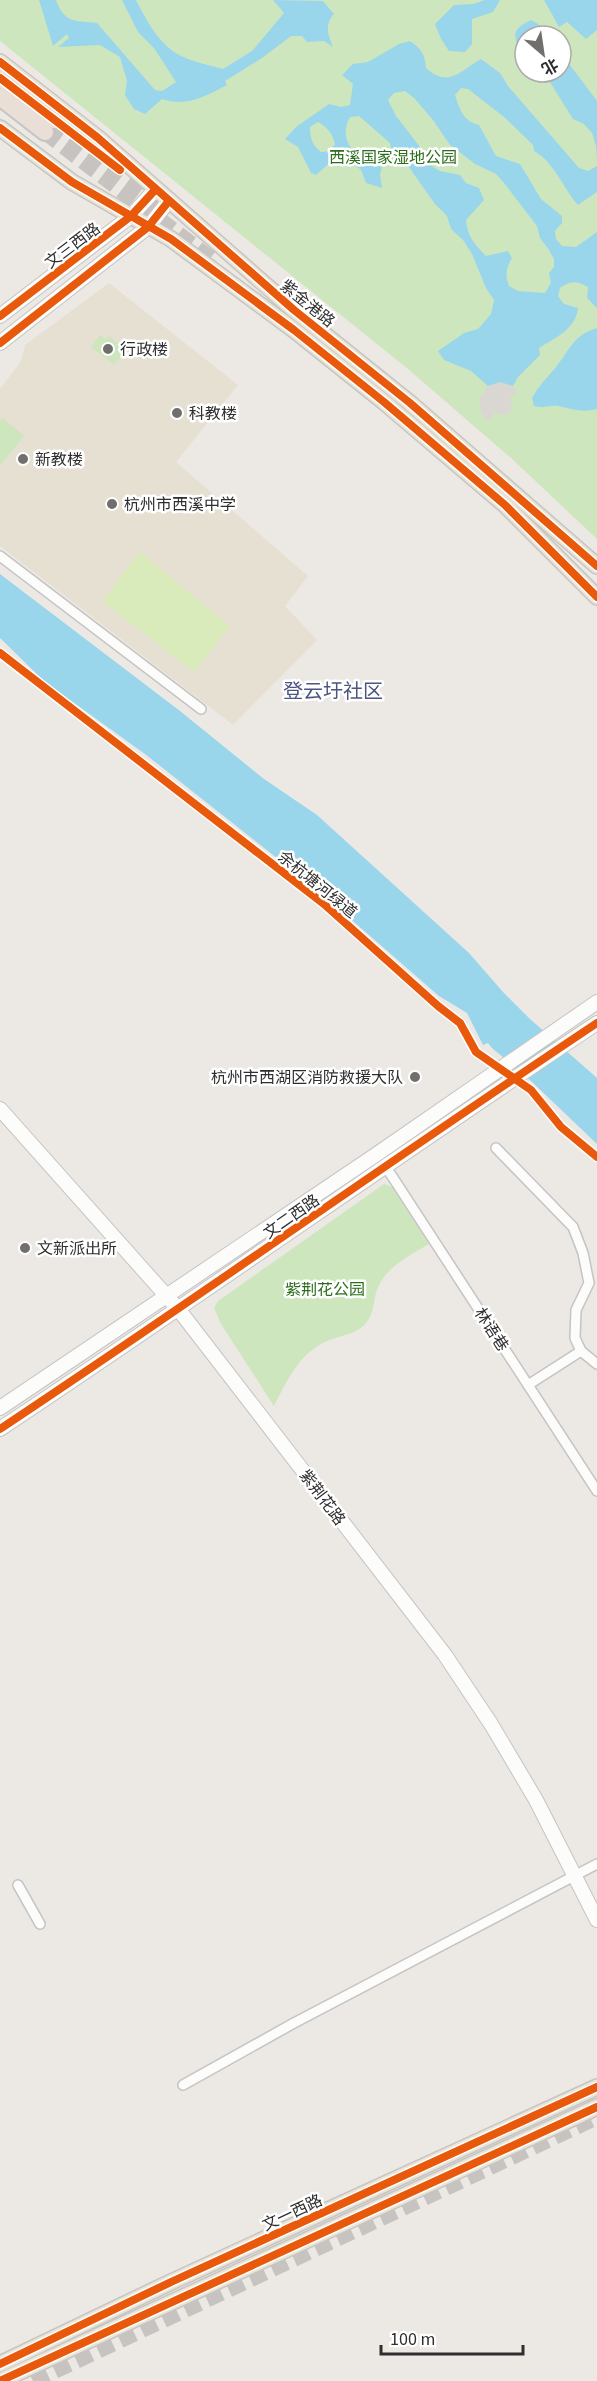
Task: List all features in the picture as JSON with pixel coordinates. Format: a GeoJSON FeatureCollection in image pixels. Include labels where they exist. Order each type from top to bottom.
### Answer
{"type":"FeatureCollection","features":[{"type":"Feature","properties":{"kind":"highway"},"geometry":{"type":"LineString","coordinates":[[0,78],[50,126],[0,98]]}},
{"type":"Feature","properties":{"kind":"main road","name":"紫金港路"},"geometry":{"type":"LineString","coordinates":[[0,62],[98,138],[168,202],[294,310],[419,410],[597,566]]}},
{"type":"Feature","properties":{"kind":"main road","name":"紫金港路"},"geometry":{"type":"LineString","coordinates":[[0,128],[72,182],[171,239],[294,330],[384,402],[505,505],[597,597]]}},
{"type":"Feature","properties":{"kind":"main road","name":"文三西路"},"geometry":{"type":"LineString","coordinates":[[0,316],[131,216],[155,190]]}},
{"type":"Feature","properties":{"kind":"main road","name":"文三西路"},"geometry":{"type":"LineString","coordinates":[[0,343],[148,227],[168,202]]}},
{"type":"Feature","properties":{"kind":"main road","name":"文二西路"},"geometry":{"type":"LineString","coordinates":[[0,1408],[168,1297],[597,1002]]}},
{"type":"Feature","properties":{"kind":"main road","name":"文二西路"},"geometry":{"type":"LineString","coordinates":[[0,1429],[179,1310],[506,1083],[569,1041],[594,1029]]}},
{"type":"Feature","properties":{"kind":"main road","name":"紫荆花路"},"geometry":{"type":"LineString","coordinates":[[0,1109],[179,1310],[445,1655],[491,1724],[530,1791],[597,1920]]}},
{"type":"Feature","properties":{"kind":"main road","name":"文一西路"},"geometry":{"type":"LineString","coordinates":[[0,2364],[182,2277],[597,2087]]}},
{"type":"Feature","properties":{"kind":"main road","name":"文一西路"},"geometry":{"type":"LineString","coordinates":[[0,2381],[597,2107]]}},
{"type":"Feature","properties":{"kind":"street"},"geometry":{"type":"LineString","coordinates":[[0,556],[201,709]]}},
{"type":"Feature","properties":{"kind":"street"},"geometry":{"type":"LineString","coordinates":[[496,1148],[573,1227],[583,1253],[589,1283],[576,1310],[575,1338],[581,1351],[597,1364]]}},
{"type":"Feature","properties":{"kind":"street","name":"林语巷"},"geometry":{"type":"LineString","coordinates":[[386,1167],[597,1491]]}},
{"type":"Feature","properties":{"kind":"street"},"geometry":{"type":"LineString","coordinates":[[528,1385],[581,1351]]}},
{"type":"Feature","properties":{"kind":"street"},"geometry":{"type":"LineString","coordinates":[[183,2085],[294,2023],[597,1864]]}},
{"type":"Feature","properties":{"kind":"street"},"geometry":{"type":"LineString","coordinates":[[18,1885],[40,1924]]}},
{"type":"Feature","properties":{"kind":"shaded area","name":"杭州市西溪中学"},"geometry":{"type":"Polygon","coordinates":[[[109,283],[238,385],[176,462],[308,576],[285,606],[317,640],[233,725],[0,546],[0,389],[21,361],[25,345],[109,283]]]}},
{"type":"Feature","properties":{"kind":"shaded area"},"geometry":{"type":"Polygon","coordinates":[[[500,382],[510,384],[518,391],[510,397],[511,411],[505,415],[495,413],[490,422],[481,413],[479,399],[488,386],[500,382]]]}},
{"type":"Feature","properties":{"kind":"green space","name":"西溪国家湿地公园"},"geometry":{"type":"Polygon","coordinates":[[[0,0],[597,0],[597,539],[511,458],[408,369],[0,41],[0,0]]]}},
{"type":"Feature","properties":{"kind":"green space"},"geometry":{"type":"Polygon","coordinates":[[[100,335],[106,339],[109,336],[126,350],[114,365],[91,347],[100,335]]]}},
{"type":"Feature","properties":{"kind":"green space"},"geometry":{"type":"Polygon","coordinates":[[[3,418],[24,436],[0,466],[0,421],[3,418]]]}},
{"type":"Feature","properties":{"kind":"green space"},"geometry":{"type":"Polygon","coordinates":[[[140,552],[230,626],[194,672],[102,601],[140,552]]]}},
{"type":"Feature","properties":{"kind":"green space","name":"紫荆花公园"},"geometry":{"type":"Polygon","coordinates":[[[384,1184],[392,1187],[429,1244],[405,1258],[384,1276],[376,1293],[371,1316],[362,1327],[352,1333],[325,1342],[300,1361],[274,1406],[221,1324],[214,1308],[218,1301],[384,1184]]]}},
{"type":"Feature","properties":{"kind":"water"},"geometry":{"type":"Polygon","coordinates":[[[39,0],[56,0],[59,8],[67,17],[76,21],[97,23],[155,90],[162,91],[176,82],[154,48],[138,32],[122,0],[136,0],[154,32],[173,51],[191,60],[223,69],[252,51],[284,13],[273,0],[323,1],[334,14],[328,26],[328,34],[333,47],[324,41],[307,42],[302,36],[291,36],[262,58],[225,81],[227,85],[195,100],[179,102],[162,99],[145,114],[134,109],[125,95],[127,81],[120,57],[100,45],[58,47],[69,38],[67,34],[53,46],[39,0]]]}},
{"type":"Feature","properties":{"kind":"water"},"geometry":{"type":"Polygon","coordinates":[[[485,0],[500,0],[493,12],[472,19],[472,44],[465,52],[449,51],[435,24],[454,5],[473,4],[485,0]]]}},
{"type":"Feature","properties":{"kind":"water"},"geometry":{"type":"Polygon","coordinates":[[[544,0],[597,0],[597,30],[586,39],[573,27],[573,24],[567,22],[557,24],[544,0]]]}},
{"type":"Feature","properties":{"kind":"water"},"geometry":{"type":"Polygon","coordinates":[[[531,20],[538,24],[524,24],[531,20]]]}},
{"type":"Feature","properties":{"kind":"water"},"geometry":{"type":"Polygon","coordinates":[[[410,41],[414,44],[425,59],[426,68],[441,77],[455,76],[481,59],[500,73],[508,86],[579,168],[588,171],[597,166],[597,192],[578,205],[553,168],[534,151],[533,145],[504,117],[468,89],[461,88],[455,95],[463,114],[469,121],[479,125],[496,156],[520,164],[541,199],[562,216],[562,223],[555,231],[556,239],[562,246],[576,247],[597,232],[597,308],[587,298],[588,287],[573,282],[560,288],[558,296],[564,304],[578,308],[573,322],[564,332],[539,348],[540,355],[518,377],[513,386],[500,382],[488,386],[471,371],[444,360],[438,351],[464,333],[478,329],[491,314],[494,300],[463,240],[451,229],[447,216],[435,204],[406,163],[392,157],[390,143],[359,116],[350,117],[346,126],[348,142],[358,156],[373,165],[382,167],[380,174],[382,188],[366,183],[361,170],[345,157],[333,160],[316,175],[311,173],[298,147],[285,139],[296,127],[329,104],[341,107],[350,105],[353,84],[342,75],[353,64],[368,62],[399,44],[410,41]],[[405,91],[394,93],[388,100],[396,116],[424,152],[428,164],[440,171],[460,175],[466,183],[479,188],[484,200],[466,220],[468,231],[475,244],[486,256],[508,251],[512,258],[507,272],[509,286],[518,291],[545,293],[551,283],[549,273],[554,267],[554,259],[540,238],[537,226],[496,174],[475,164],[450,145],[433,120],[405,91]],[[318,122],[310,127],[312,141],[321,152],[330,151],[335,144],[333,137],[318,122]]]}},
{"type":"Feature","properties":{"kind":"water"},"geometry":{"type":"Polygon","coordinates":[[[573,69],[597,101],[597,161],[592,133],[584,124],[573,119],[551,84],[573,84],[573,69]]]}},
{"type":"Feature","properties":{"kind":"water"},"geometry":{"type":"Polygon","coordinates":[[[597,328],[597,409],[582,411],[558,406],[534,406],[532,398],[535,393],[572,344],[582,335],[597,328]]]}},
{"type":"Feature","properties":{"kind":"water"},"geometry":{"type":"Polygon","coordinates":[[[0,574],[180,711],[264,779],[317,815],[469,953],[530,1019],[597,1078],[597,1144],[488,1043],[483,1045],[467,1013],[439,996],[315,888],[145,754],[45,682],[0,638],[0,574]]]}},
{"type":"Feature","properties":{"kind":"tunnel"},"geometry":{"type":"LineString","coordinates":[[54,120],[160,200]]}},
{"type":"Feature","properties":{"kind":"tunnel"},"geometry":{"type":"LineString","coordinates":[[45,132],[216,263]]}},
{"type":"Feature","properties":{"kind":"tunnel"},"geometry":{"type":"LineString","coordinates":[[33,2381],[597,2117]]}},
{"type":"Feature","properties":{"kind":"cycle path"},"geometry":{"type":"LineString","coordinates":[[0,62],[98,138],[294,310],[410,403],[597,566]]}},
{"type":"Feature","properties":{"kind":"cycle path"},"geometry":{"type":"LineString","coordinates":[[0,78],[120,170]]}},
{"type":"Feature","properties":{"kind":"cycle path"},"geometry":{"type":"LineString","coordinates":[[0,128],[72,182],[171,239],[294,330],[384,402],[505,505],[597,597]]}},
{"type":"Feature","properties":{"kind":"cycle path"},"geometry":{"type":"LineString","coordinates":[[0,316],[131,216],[155,190]]}},
{"type":"Feature","properties":{"kind":"cycle path"},"geometry":{"type":"LineString","coordinates":[[0,343],[148,227],[168,202]]}},
{"type":"Feature","properties":{"kind":"cycle path","name":"余杭塘河绿道"},"geometry":{"type":"LineString","coordinates":[[0,653],[324,904],[460,1023],[476,1052],[531,1090],[561,1127],[597,1157]]}},
{"type":"Feature","properties":{"kind":"cycle path"},"geometry":{"type":"LineString","coordinates":[[0,1429],[597,1023]]}},
{"type":"Feature","properties":{"kind":"cycle path"},"geometry":{"type":"LineString","coordinates":[[0,2364],[171,2282],[597,2087]]}},
{"type":"Feature","properties":{"kind":"cycle path"},"geometry":{"type":"LineString","coordinates":[[0,2381],[597,2107]]}},
{"type":"Feature","properties":{"kind":"place","name":"行政楼"},"geometry":{"type":"Point","coordinates":[108,349]}},
{"type":"Feature","properties":{"kind":"place","name":"科教楼"},"geometry":{"type":"Point","coordinates":[177,413]}},
{"type":"Feature","properties":{"kind":"place","name":"新教楼"},"geometry":{"type":"Point","coordinates":[23,459]}},
{"type":"Feature","properties":{"kind":"place","name":"杭州市西溪中学"},"geometry":{"type":"Point","coordinates":[112,504]}},
{"type":"Feature","properties":{"kind":"place","name":"杭州市西湖区消防救援大队"},"geometry":{"type":"Point","coordinates":[415,1077]}},
{"type":"Feature","properties":{"kind":"place","name":"文新派出所"},"geometry":{"type":"Point","coordinates":[25,1248]}},
{"type":"Feature","properties":{"kind":"district","name":"登云圩社区"},"geometry":{"type":"Point","coordinates":[333,691]}}]}
